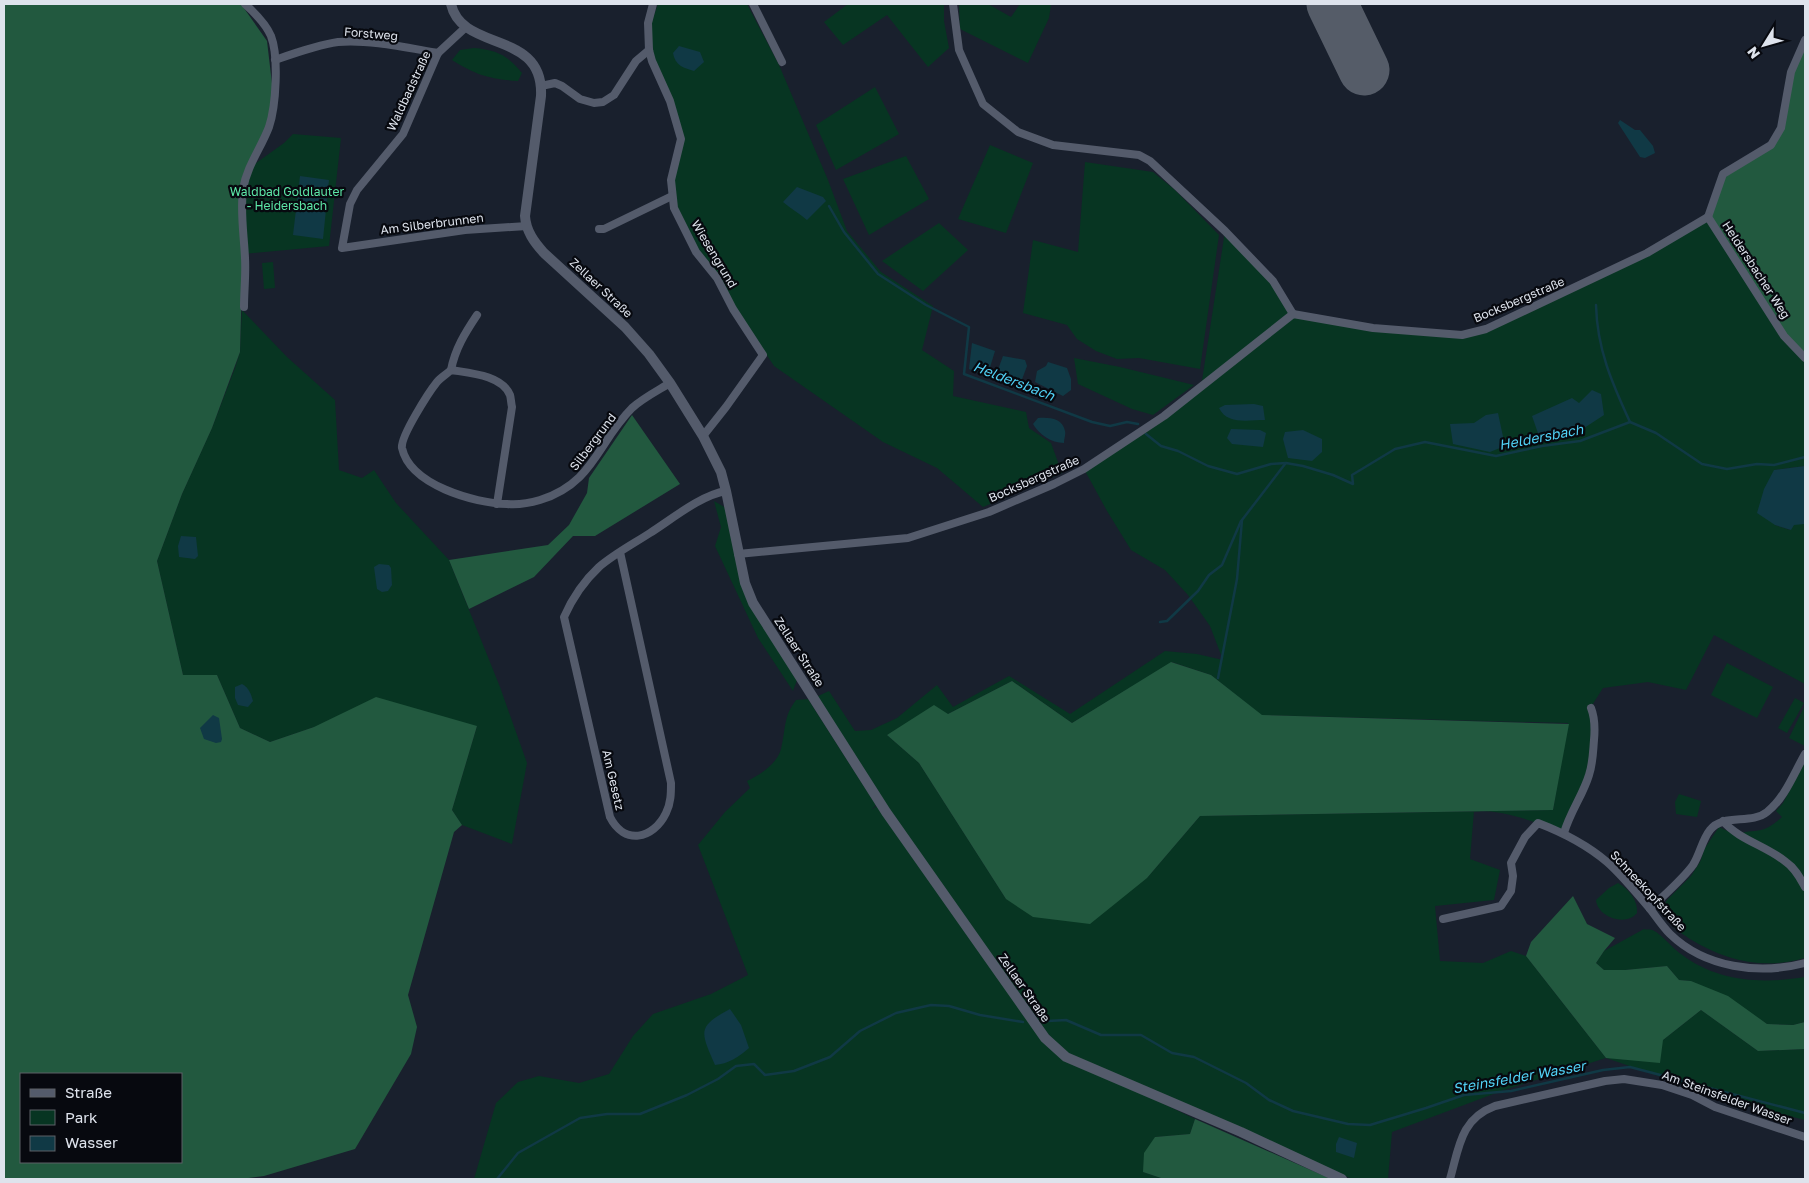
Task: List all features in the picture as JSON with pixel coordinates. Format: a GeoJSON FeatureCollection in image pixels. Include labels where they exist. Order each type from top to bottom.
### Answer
{"type":"FeatureCollection","features":[{"type":"Feature","properties":{"kind":"street"},"geometry":{"type":"LineString","coordinates":[[244,307],[243,189],[247,172],[268,127],[274,108],[275,60],[272,38],[255,13],[245,4]]}},
{"type":"Feature","properties":{"kind":"street"},"geometry":{"type":"LineString","coordinates":[[450,4],[455,15],[466,26],[507,44],[526,56],[536,69],[540,79],[541,86],[526,209],[526,226]]}},
{"type":"Feature","properties":{"kind":"street","name":"Wiesengrund"},"geometry":{"type":"LineString","coordinates":[[653,4],[648,23],[649,50],[670,101],[681,138],[670,180],[674,208],[696,252],[717,278],[732,309],[763,355],[703,436]]}},
{"type":"Feature","properties":{"kind":"street"},"geometry":{"type":"LineString","coordinates":[[753,4],[782,62]]}},
{"type":"Feature","properties":{"kind":"street"},"geometry":{"type":"LineString","coordinates":[[953,4],[959,50],[983,104],[1018,132],[1053,145],[1139,155],[1150,161],[1225,231],[1273,282],[1293,314]]}},
{"type":"Feature","properties":{"kind":"street","name":"Waldbadstraße"},"geometry":{"type":"LineString","coordinates":[[342,248],[350,204],[357,190],[403,134],[438,54],[466,26]]}},
{"type":"Feature","properties":{"kind":"street"},"geometry":{"type":"LineString","coordinates":[[1708,217],[1723,174],[1771,145],[1780,128],[1791,72],[1805,40]]}},
{"type":"Feature","properties":{"kind":"street","name":"Forstweg"},"geometry":{"type":"LineString","coordinates":[[275,60],[295,52],[337,42],[365,42],[438,54]]}},
{"type":"Feature","properties":{"kind":"street"},"geometry":{"type":"LineString","coordinates":[[541,86],[555,83],[580,99],[594,103],[603,102],[614,95],[636,61],[649,50]]}},
{"type":"Feature","properties":{"kind":"street"},"geometry":{"type":"LineString","coordinates":[[599,229],[604,229],[672,196]]}},
{"type":"Feature","properties":{"kind":"street","name":"Bocksbergstraße"},"geometry":{"type":"LineString","coordinates":[[738,554],[908,538],[989,512],[1046,488],[1084,469],[1164,416],[1293,314],[1373,328],[1462,335],[1486,329],[1647,254],[1708,217]]}},
{"type":"Feature","properties":{"kind":"street","name":"Heldersbacher Weg"},"geometry":{"type":"LineString","coordinates":[[1708,217],[1784,336],[1805,358]]}},
{"type":"Feature","properties":{"kind":"street","name":"Am Silberbrunnen"},"geometry":{"type":"LineString","coordinates":[[342,248],[465,230],[526,226]]}},
{"type":"Feature","properties":{"kind":"street","name":"Zellaer Straße"},"geometry":{"type":"LineString","coordinates":[[526,226],[537,245],[625,327],[649,354],[670,383],[703,436],[721,472],[744,583],[753,603],[880,804],[1051,1046],[1066,1057],[1241,1132],[1342,1179]]}},
{"type":"Feature","properties":{"kind":"street"},"geometry":{"type":"LineString","coordinates":[[477,315],[454,355],[452,370],[487,376],[502,385],[510,394],[512,407],[497,504]]}},
{"type":"Feature","properties":{"kind":"street","name":"Silbergrund"},"geometry":{"type":"LineString","coordinates":[[452,370],[438,380],[423,401],[403,439],[404,453],[415,470],[438,486],[454,493],[497,504],[509,505],[545,498],[567,489],[588,469],[632,408],[670,383]]}},
{"type":"Feature","properties":{"kind":"street","name":"Am Gesetz"},"geometry":{"type":"LineString","coordinates":[[620,552],[671,782],[671,797],[662,820],[647,834],[638,836],[624,834],[614,826],[610,817],[564,617],[571,602],[599,567],[620,552],[700,501],[717,492],[726,491]]}},
{"type":"Feature","properties":{"kind":"street"},"geometry":{"type":"LineString","coordinates":[[1564,833],[1569,817],[1589,777],[1593,762],[1594,732],[1591,708]]}},
{"type":"Feature","properties":{"kind":"street"},"geometry":{"type":"LineString","coordinates":[[1650,909],[1693,864],[1710,830],[1723,821],[1754,818],[1767,812],[1779,800],[1805,754]]}},
{"type":"Feature","properties":{"kind":"street"},"geometry":{"type":"LineString","coordinates":[[1723,821],[1730,829],[1788,863],[1805,887]]}},
{"type":"Feature","properties":{"kind":"street","name":"Schneekopfstraße"},"geometry":{"type":"LineString","coordinates":[[1443,919],[1501,906],[1511,891],[1513,876],[1511,863],[1525,837],[1538,823],[1564,833],[1584,845],[1607,863],[1650,909],[1669,933],[1685,946],[1718,962],[1737,967],[1763,969],[1791,967],[1805,963]]}},
{"type":"Feature","properties":{"kind":"street","name":"Am Steinsfelder Wasser"},"geometry":{"type":"LineString","coordinates":[[1450,1179],[1462,1134],[1471,1121],[1484,1110],[1605,1081],[1624,1079],[1662,1085],[1692,1095],[1715,1107],[1805,1137]]}},
{"type":"Feature","properties":{"kind":"green space"},"geometry":{"type":"Polygon","coordinates":[[[4,4],[241,4],[267,41],[273,92],[267,127],[245,171],[240,352],[212,428],[182,494],[157,561],[183,675],[217,675],[240,728],[270,742],[314,727],[376,697],[477,726],[452,810],[462,825],[454,832],[408,995],[417,1027],[411,1054],[355,1149],[264,1176],[241,1179],[4,1179],[4,4]]]}},
{"type":"Feature","properties":{"kind":"green space"},"geometry":{"type":"Polygon","coordinates":[[[658,4],[747,4],[779,65],[828,180],[847,231],[881,272],[933,306],[922,350],[954,371],[953,396],[1026,412],[1029,428],[1051,443],[1062,473],[983,507],[937,468],[883,442],[774,366],[698,250],[677,207],[673,180],[684,139],[655,60],[651,42],[651,24],[658,4]]]}},
{"type":"Feature","properties":{"kind":"green space"},"geometry":{"type":"Polygon","coordinates":[[[848,4],[944,4],[944,21],[949,48],[928,67],[887,15],[843,45],[824,22],[848,4]]]}},
{"type":"Feature","properties":{"kind":"green space"},"geometry":{"type":"Polygon","coordinates":[[[959,4],[988,4],[1011,17],[1020,4],[1051,5],[1049,18],[1028,63],[960,29],[959,4]]]}},
{"type":"Feature","properties":{"kind":"green space"},"geometry":{"type":"Polygon","coordinates":[[[1805,40],[1805,358],[1784,336],[1708,217],[1723,174],[1771,145],[1781,128],[1787,93],[1805,40]]]}},
{"type":"Feature","properties":{"kind":"green space"},"geometry":{"type":"Polygon","coordinates":[[[474,48],[501,54],[522,73],[518,81],[483,75],[452,60],[460,50],[474,48]]]}},
{"type":"Feature","properties":{"kind":"green space"},"geometry":{"type":"Polygon","coordinates":[[[875,87],[899,134],[836,170],[816,125],[875,87]]]}},
{"type":"Feature","properties":{"kind":"green space","name":"Waldbad Goldlauter - Heidersbach"},"geometry":{"type":"Polygon","coordinates":[[[293,134],[341,138],[329,246],[243,254],[245,171],[284,143],[293,134]]]}},
{"type":"Feature","properties":{"kind":"green space"},"geometry":{"type":"Polygon","coordinates":[[[990,145],[1033,163],[1006,233],[958,219],[990,145]]]}},
{"type":"Feature","properties":{"kind":"green space"},"geometry":{"type":"Polygon","coordinates":[[[906,156],[929,199],[869,235],[843,179],[906,156]]]}},
{"type":"Feature","properties":{"kind":"green space"},"geometry":{"type":"Polygon","coordinates":[[[1085,162],[1153,172],[1175,190],[1219,235],[1200,369],[1139,358],[1117,359],[1096,351],[1077,339],[1067,325],[1023,313],[1033,240],[1078,252],[1085,162]]]}},
{"type":"Feature","properties":{"kind":"green space"},"geometry":{"type":"Polygon","coordinates":[[[1708,217],[1805,358],[1805,466],[1774,470],[1775,525],[1790,530],[1794,524],[1804,524],[1805,519],[1805,684],[1714,635],[1686,690],[1648,682],[1603,688],[1589,710],[1593,714],[1593,762],[1564,833],[1520,818],[1484,811],[1553,810],[1568,723],[1261,715],[1211,675],[1172,662],[1072,723],[1012,681],[948,714],[887,735],[919,763],[1006,899],[1147,878],[1200,816],[1474,811],[1470,859],[1500,870],[1494,900],[1435,906],[1440,961],[1483,963],[1511,951],[1526,956],[1606,1058],[1504,1090],[1392,1132],[1388,1179],[1352,1179],[1243,1129],[1080,1062],[1054,1042],[884,803],[816,697],[829,691],[855,731],[871,730],[897,718],[937,685],[953,707],[1009,676],[1070,714],[1165,651],[1197,654],[1223,660],[1210,626],[1188,595],[1165,570],[1131,550],[1084,469],[1201,387],[1225,231],[1273,281],[1293,314],[1373,328],[1462,335],[1486,329],[1581,285],[1708,217]]]}},
{"type":"Feature","properties":{"kind":"green space"},"geometry":{"type":"Polygon","coordinates":[[[939,223],[968,250],[923,291],[882,261],[939,223]]]}},
{"type":"Feature","properties":{"kind":"green space"},"geometry":{"type":"Polygon","coordinates":[[[273,262],[275,288],[264,289],[262,263],[273,262]]]}},
{"type":"Feature","properties":{"kind":"green space"},"geometry":{"type":"Polygon","coordinates":[[[242,310],[287,357],[335,400],[339,470],[362,478],[374,470],[396,503],[449,560],[500,687],[527,763],[512,844],[462,825],[452,810],[477,726],[314,727],[270,742],[240,728],[217,675],[183,675],[157,561],[182,494],[212,428],[235,368],[240,352],[242,310]]]}},
{"type":"Feature","properties":{"kind":"green space"},"geometry":{"type":"Polygon","coordinates":[[[1074,358],[1194,385],[1153,415],[1132,409],[1078,384],[1074,358]]]}},
{"type":"Feature","properties":{"kind":"green space"},"geometry":{"type":"Polygon","coordinates":[[[632,415],[680,484],[595,536],[573,536],[534,577],[469,609],[449,560],[548,545],[569,525],[587,493],[589,478],[632,415]]]}},
{"type":"Feature","properties":{"kind":"green space"},"geometry":{"type":"Polygon","coordinates":[[[714,501],[726,508],[736,560],[797,680],[793,691],[758,638],[715,546],[721,527],[714,501]]]}},
{"type":"Feature","properties":{"kind":"green space"},"geometry":{"type":"Polygon","coordinates":[[[1171,662],[1211,675],[1262,715],[1569,724],[1553,810],[1200,816],[1147,878],[1090,924],[1033,917],[1006,899],[919,763],[887,735],[934,705],[948,714],[1012,681],[1072,723],[1171,662]]]}},
{"type":"Feature","properties":{"kind":"green space"},"geometry":{"type":"Polygon","coordinates":[[[1727,663],[1773,687],[1757,718],[1711,695],[1727,663]]]}},
{"type":"Feature","properties":{"kind":"green space"},"geometry":{"type":"Polygon","coordinates":[[[1795,698],[1804,703],[1787,733],[1778,728],[1795,698]]]}},
{"type":"Feature","properties":{"kind":"green space"},"geometry":{"type":"Polygon","coordinates":[[[808,699],[876,805],[871,810],[880,804],[979,946],[1066,1057],[1195,1119],[1190,1134],[1155,1137],[1143,1172],[1164,1179],[474,1179],[496,1103],[518,1082],[539,1076],[579,1083],[609,1074],[633,1036],[653,1014],[711,994],[748,975],[698,845],[725,812],[750,788],[747,781],[762,772],[776,759],[781,749],[787,718],[792,706],[796,700],[808,699]]]}},
{"type":"Feature","properties":{"kind":"green space"},"geometry":{"type":"Polygon","coordinates":[[[1805,705],[1805,746],[1789,738],[1805,705]]]}},
{"type":"Feature","properties":{"kind":"green space"},"geometry":{"type":"Polygon","coordinates":[[[1805,762],[1805,958],[1790,962],[1760,963],[1731,958],[1704,947],[1681,933],[1667,919],[1663,908],[1667,900],[1691,876],[1700,862],[1705,848],[1719,827],[1738,836],[1746,832],[1764,829],[1775,823],[1782,817],[1776,811],[1783,803],[1805,762]]]}},
{"type":"Feature","properties":{"kind":"green space"},"geometry":{"type":"Polygon","coordinates":[[[1679,794],[1701,801],[1697,817],[1676,814],[1675,802],[1679,794]]]}},
{"type":"Feature","properties":{"kind":"green space"},"geometry":{"type":"Polygon","coordinates":[[[1618,883],[1629,892],[1637,909],[1637,913],[1632,917],[1619,920],[1601,911],[1596,900],[1609,888],[1618,883]]]}},
{"type":"Feature","properties":{"kind":"green space"},"geometry":{"type":"Polygon","coordinates":[[[1573,896],[1587,924],[1615,938],[1596,963],[1604,970],[1667,966],[1679,980],[1691,981],[1728,996],[1767,1024],[1793,1025],[1805,1022],[1805,1049],[1758,1051],[1701,1010],[1663,1040],[1660,1063],[1606,1058],[1526,956],[1531,942],[1573,896]]]}},
{"type":"Feature","properties":{"kind":"green space"},"geometry":{"type":"Polygon","coordinates":[[[1644,929],[1655,931],[1678,952],[1695,963],[1725,975],[1740,979],[1756,980],[1805,977],[1805,1022],[1793,1025],[1767,1024],[1691,981],[1679,980],[1667,966],[1604,970],[1596,963],[1604,951],[1644,929]]]}},
{"type":"Feature","properties":{"kind":"green space"},"geometry":{"type":"Polygon","coordinates":[[[1701,1010],[1758,1051],[1805,1049],[1805,1120],[1744,1105],[1606,1058],[1663,1040],[1701,1010]]]}},
{"type":"Feature","properties":{"kind":"green space"},"geometry":{"type":"Polygon","coordinates":[[[1195,1119],[1331,1179],[1164,1179],[1143,1172],[1144,1153],[1155,1137],[1190,1134],[1195,1119]]]}},
{"type":"Feature","properties":{"kind":"water"},"geometry":{"type":"Polygon","coordinates":[[[679,46],[700,52],[704,62],[694,71],[686,69],[680,65],[673,53],[679,46]]]}},
{"type":"Feature","properties":{"kind":"water"},"geometry":{"type":"Polygon","coordinates":[[[1620,120],[1635,130],[1640,130],[1653,146],[1655,153],[1645,158],[1640,157],[1618,123],[1620,120]]]}},
{"type":"Feature","properties":{"kind":"water"},"geometry":{"type":"Polygon","coordinates":[[[300,176],[329,180],[323,239],[293,235],[300,176]]]}},
{"type":"Feature","properties":{"kind":"water"},"geometry":{"type":"Polygon","coordinates":[[[797,187],[823,197],[826,201],[807,220],[783,202],[797,187]]]}},
{"type":"Feature","properties":{"kind":"water"},"geometry":{"type":"Polygon","coordinates":[[[972,343],[995,351],[987,377],[969,369],[972,343]]]}},
{"type":"Feature","properties":{"kind":"water"},"geometry":{"type":"Polygon","coordinates":[[[1003,356],[1025,360],[1027,366],[1021,382],[1014,386],[995,378],[1003,356]]]}},
{"type":"Feature","properties":{"kind":"water"},"geometry":{"type":"Polygon","coordinates":[[[1048,362],[1067,368],[1071,379],[1071,390],[1063,396],[1035,382],[1037,371],[1046,366],[1048,362]]]}},
{"type":"Feature","properties":{"kind":"water"},"geometry":{"type":"Polygon","coordinates":[[[1592,390],[1601,394],[1604,415],[1578,432],[1540,439],[1532,416],[1572,398],[1579,403],[1592,390]]]}},
{"type":"Feature","properties":{"kind":"water"},"geometry":{"type":"Polygon","coordinates":[[[1254,404],[1263,406],[1265,420],[1245,421],[1233,419],[1227,417],[1219,408],[1225,405],[1254,404]]]}},
{"type":"Feature","properties":{"kind":"water"},"geometry":{"type":"Polygon","coordinates":[[[1498,413],[1505,446],[1490,452],[1453,444],[1450,424],[1474,423],[1486,415],[1498,413]]]}},
{"type":"Feature","properties":{"kind":"water"},"geometry":{"type":"Polygon","coordinates":[[[1038,418],[1050,418],[1061,423],[1065,432],[1064,443],[1050,440],[1039,431],[1033,424],[1038,418]]]}},
{"type":"Feature","properties":{"kind":"water"},"geometry":{"type":"Polygon","coordinates":[[[1231,429],[1260,430],[1266,433],[1263,447],[1232,444],[1227,438],[1231,429]]]}},
{"type":"Feature","properties":{"kind":"water"},"geometry":{"type":"Polygon","coordinates":[[[1303,430],[1322,439],[1322,452],[1312,461],[1288,458],[1283,439],[1285,432],[1303,430]]]}},
{"type":"Feature","properties":{"kind":"water"},"geometry":{"type":"Polygon","coordinates":[[[1805,466],[1804,524],[1794,525],[1791,530],[1775,525],[1757,513],[1764,489],[1774,470],[1805,466]]]}},
{"type":"Feature","properties":{"kind":"water"},"geometry":{"type":"Polygon","coordinates":[[[181,536],[196,537],[198,556],[195,559],[179,557],[178,546],[181,536]]]}},
{"type":"Feature","properties":{"kind":"water"},"geometry":{"type":"Polygon","coordinates":[[[379,564],[389,565],[391,568],[392,585],[388,591],[382,592],[377,589],[374,567],[379,564]]]}},
{"type":"Feature","properties":{"kind":"water"},"geometry":{"type":"Polygon","coordinates":[[[242,684],[248,689],[253,701],[248,707],[238,705],[235,698],[235,687],[242,684]]]}},
{"type":"Feature","properties":{"kind":"water"},"geometry":{"type":"Polygon","coordinates":[[[213,715],[219,718],[222,739],[221,742],[216,743],[204,739],[200,728],[213,715]]]}},
{"type":"Feature","properties":{"kind":"water"},"geometry":{"type":"Polygon","coordinates":[[[730,1009],[741,1025],[749,1048],[733,1060],[715,1065],[704,1031],[711,1021],[730,1009]]]}},
{"type":"Feature","properties":{"kind":"water"},"geometry":{"type":"Polygon","coordinates":[[[1339,1137],[1357,1143],[1354,1158],[1336,1152],[1336,1144],[1339,1137]]]}},
{"type":"Feature","properties":{"kind":"waterway","name":"Heldersbach"},"geometry":{"type":"LineString","coordinates":[[829,206],[844,232],[878,274],[926,305],[969,327],[964,374],[1092,422],[1110,426],[1127,422],[1138,424]]}},
{"type":"Feature","properties":{"kind":"waterway"},"geometry":{"type":"LineString","coordinates":[[1596,305],[1602,351],[1630,422]]}},
{"type":"Feature","properties":{"kind":"waterway","name":"Heldersbach"},"geometry":{"type":"LineString","coordinates":[[1146,434],[1161,446],[1178,451],[1208,466],[1237,474],[1271,464],[1286,463],[1333,475],[1353,484],[1352,475],[1395,449],[1425,442],[1496,456],[1542,446],[1580,441],[1630,422],[1656,433],[1702,464],[1727,469],[1757,464],[1774,465],[1805,457]]}},
{"type":"Feature","properties":{"kind":"waterway"},"geometry":{"type":"LineString","coordinates":[[1218,678],[1237,579],[1242,520],[1285,464]]}},
{"type":"Feature","properties":{"kind":"waterway"},"geometry":{"type":"LineString","coordinates":[[1160,622],[1167,621],[1198,591],[1209,575],[1222,565],[1241,521]]}},
{"type":"Feature","properties":{"kind":"waterway","name":"Steinsfelder Wasser"},"geometry":{"type":"LineString","coordinates":[[497,1179],[518,1153],[580,1118],[607,1114],[640,1114],[687,1095],[718,1079],[736,1066],[754,1064],[765,1075],[794,1071],[830,1057],[860,1031],[896,1013],[931,1005],[949,1006],[980,1015],[1023,1022]]}},
{"type":"Feature","properties":{"kind":"waterway","name":"Steinsfelder Wasser"},"geometry":{"type":"LineString","coordinates":[[1048,1021],[1066,1020],[1101,1035],[1141,1035],[1172,1053],[1194,1057],[1246,1083],[1269,1100],[1293,1111],[1348,1124],[1370,1125],[1464,1095],[1511,1091],[1603,1070],[1630,1067],[1805,1113]]}},
{"type":"Feature","properties":{"kind":"runway"},"geometry":{"type":"LineString","coordinates":[[1332,4],[1364,70]]}}]}
